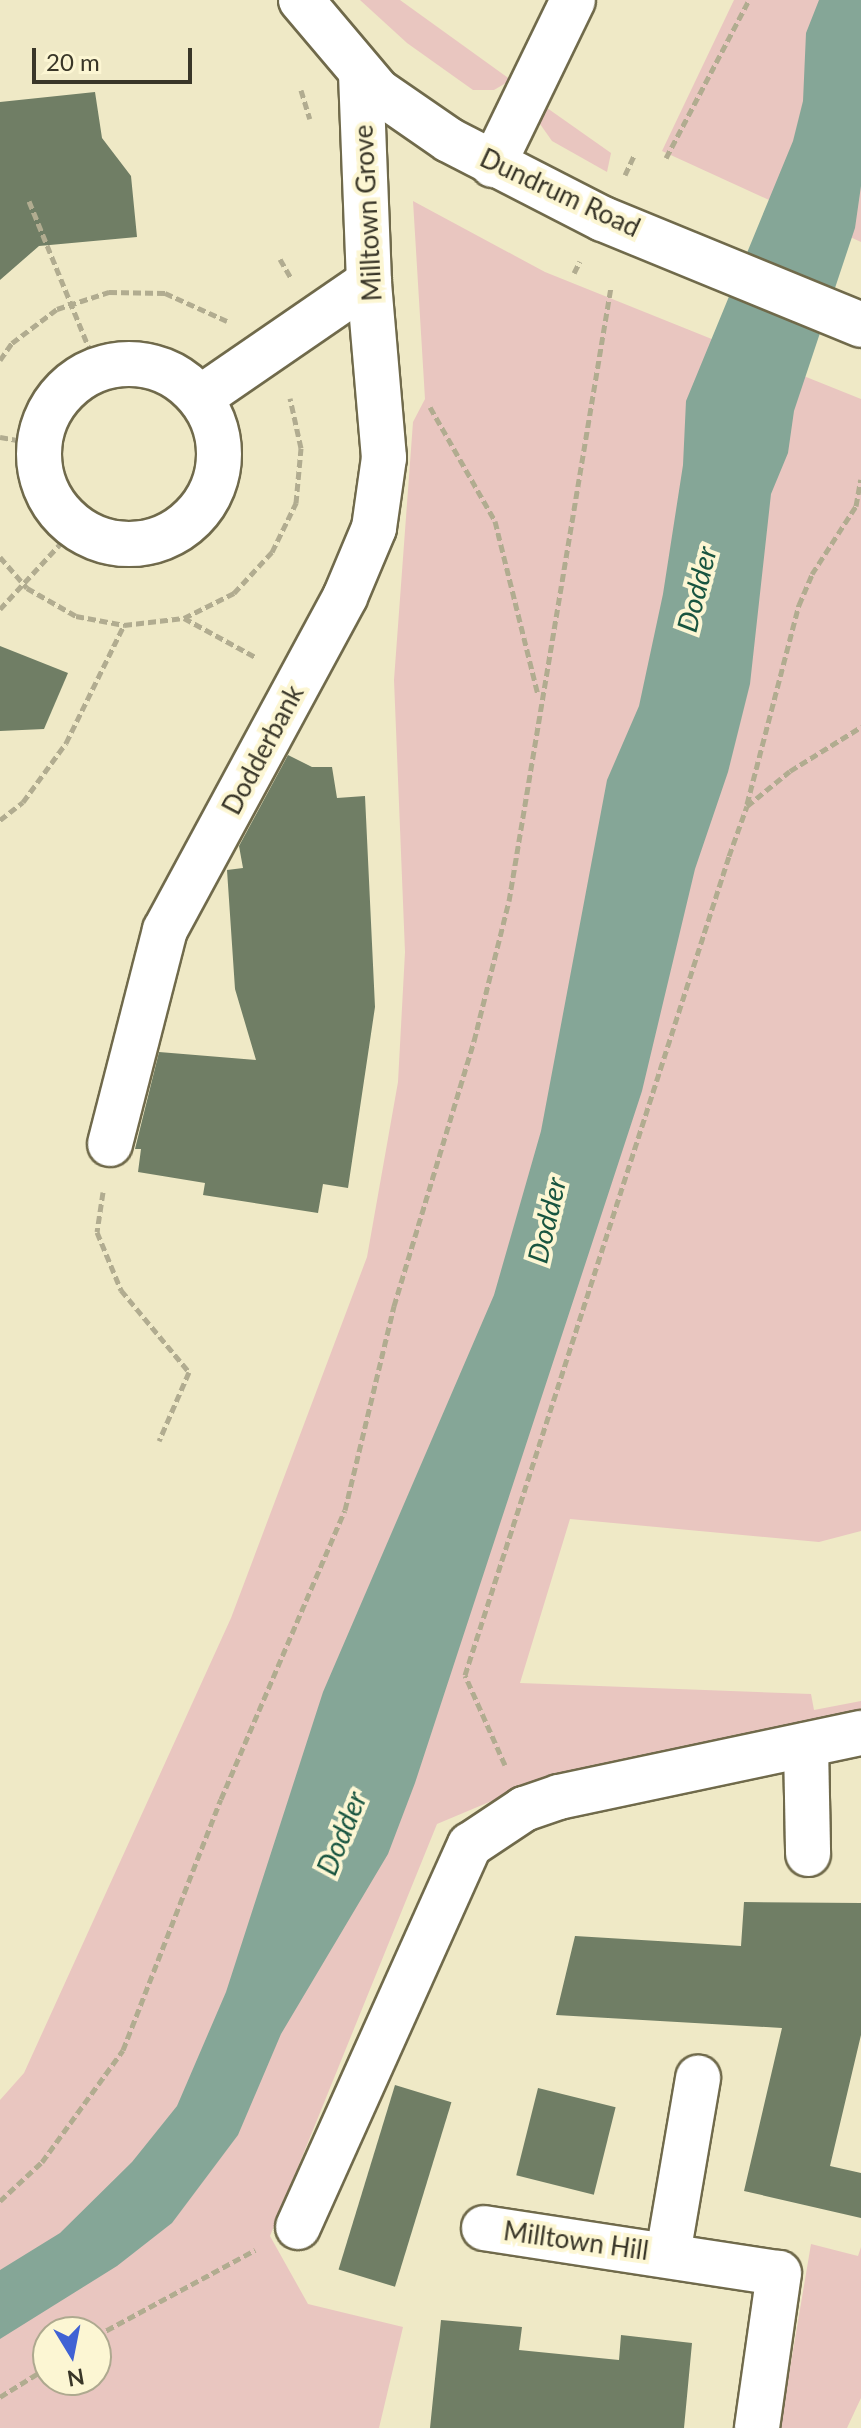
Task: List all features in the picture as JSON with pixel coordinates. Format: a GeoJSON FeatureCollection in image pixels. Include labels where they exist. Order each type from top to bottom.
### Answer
{"type":"FeatureCollection","features":[{"type":"Feature","properties":{"kind":"street","name":"Dundrum Road"},"geometry":{"type":"LineString","coordinates":[[301,0],[361,75],[400,108],[493,165],[603,219],[640,231],[861,325]]}},
{"type":"Feature","properties":{"kind":"street"},"geometry":{"type":"LineString","coordinates":[[493,165],[573,0]]}},
{"type":"Feature","properties":{"kind":"street","name":"Milltown Grove"},"geometry":{"type":"LineString","coordinates":[[361,75],[369,282],[377,352]]}},
{"type":"Feature","properties":{"kind":"street"},"geometry":{"type":"LineString","coordinates":[[200,398],[369,282]]}},
{"type":"Feature","properties":{"kind":"street","name":"Dodderbank"},"geometry":{"type":"LineString","coordinates":[[110,1144],[165,930],[363,561],[374,528],[384,458],[377,352]]}},
{"type":"Feature","properties":{"kind":"street"},"geometry":{"type":"LineString","coordinates":[[150,366],[178,379],[200,398],[214,424],[219,453],[215,482],[202,508],[181,528],[155,540],[126,545],[98,540],[76,527],[52,502],[19,440],[47,414],[65,390],[98,370],[150,366]]}},
{"type":"Feature","properties":{"kind":"street"},"geometry":{"type":"LineString","coordinates":[[298,2227],[470,1845],[524,1809],[861,1733]]}},
{"type":"Feature","properties":{"kind":"street"},"geometry":{"type":"LineString","coordinates":[[806,1745],[808,1854]]}},
{"type":"Feature","properties":{"kind":"street","name":"Milltown Hill"},"geometry":{"type":"LineString","coordinates":[[668,2254],[698,2078]]}},
{"type":"Feature","properties":{"kind":"street","name":"Milltown Hill"},"geometry":{"type":"LineString","coordinates":[[484,2228],[779,2273],[757,2428]]}},
{"type":"Feature","properties":{"kind":"path"},"geometry":{"type":"LineString","coordinates":[[666,158],[749,0]]}},
{"type":"Feature","properties":{"kind":"path"},"geometry":{"type":"LineString","coordinates":[[29,201],[98,370]]}},
{"type":"Feature","properties":{"kind":"path"},"geometry":{"type":"LineString","coordinates":[[0,2201],[42,2162],[123,2050],[221,1799],[345,1510],[394,1306],[474,1041],[509,901],[539,699],[611,287]]}},
{"type":"Feature","properties":{"kind":"path"},"geometry":{"type":"LineString","coordinates":[[0,360],[12,343],[72,304],[109,292],[165,293],[216,312],[263,353],[289,394],[301,448],[296,503],[272,552],[234,593],[184,618],[124,625],[76,616],[23,584],[0,557]]}},
{"type":"Feature","properties":{"kind":"path"},"geometry":{"type":"LineString","coordinates":[[377,352],[425,399],[484,498],[510,569],[539,699]]}},
{"type":"Feature","properties":{"kind":"path"},"geometry":{"type":"LineString","coordinates":[[524,1809],[465,1675],[647,1115],[679,1001],[747,806],[799,605],[812,574],[856,506],[861,479]]}},
{"type":"Feature","properties":{"kind":"path"},"geometry":{"type":"LineString","coordinates":[[0,609],[76,527]]}},
{"type":"Feature","properties":{"kind":"path"},"geometry":{"type":"LineString","coordinates":[[184,618],[300,680]]}},
{"type":"Feature","properties":{"kind":"path"},"geometry":{"type":"LineString","coordinates":[[0,820],[23,802],[66,743],[124,625]]}},
{"type":"Feature","properties":{"kind":"path"},"geometry":{"type":"LineString","coordinates":[[747,806],[790,771],[861,727]]}},
{"type":"Feature","properties":{"kind":"path"},"geometry":{"type":"LineString","coordinates":[[110,1144],[97,1232],[121,1290],[189,1372],[159,1441]]}},
{"type":"Feature","properties":{"kind":"path"},"geometry":{"type":"LineString","coordinates":[[112,2327],[298,2227]]}},
{"type":"Feature","properties":{"kind":"path"},"geometry":{"type":"LineString","coordinates":[[0,2397],[32,2377]]}},
{"type":"Feature","properties":{"kind":"shaded area"},"geometry":{"type":"Polygon","coordinates":[[[360,0],[400,0],[511,80],[494,90],[473,90],[407,43],[360,0]]]}},
{"type":"Feature","properties":{"kind":"shaded area"},"geometry":{"type":"Polygon","coordinates":[[[734,0],[861,0],[861,242],[662,151],[734,0]]]}},
{"type":"Feature","properties":{"kind":"shaded area"},"geometry":{"type":"Polygon","coordinates":[[[540,103],[611,153],[607,172],[552,141],[540,124],[540,103]]]}},
{"type":"Feature","properties":{"kind":"shaded area"},"geometry":{"type":"Polygon","coordinates":[[[413,201],[545,272],[861,399],[861,1531],[819,1542],[570,1519],[520,1683],[811,1694],[814,1710],[861,1701],[861,1710],[539,1781],[437,1824],[270,2236],[308,2304],[403,2327],[379,2428],[0,2428],[0,2100],[24,2073],[231,1618],[367,1257],[398,1082],[405,952],[394,680],[413,422],[425,399],[413,201]]]}},
{"type":"Feature","properties":{"kind":"shaded area"},"geometry":{"type":"Polygon","coordinates":[[[811,2244],[858,2256],[861,2247],[861,2398],[847,2428],[780,2428],[811,2244]]]}},
{"type":"Feature","properties":{"kind":"water","name":"Dodder"},"geometry":{"type":"Polygon","coordinates":[[[819,0],[861,0],[861,186],[855,228],[794,411],[788,453],[771,494],[750,684],[728,772],[695,869],[642,1091],[415,1783],[388,1854],[281,2034],[238,2135],[172,2223],[117,2266],[37,2316],[32,2316],[32,2319],[0,2339],[0,2270],[60,2233],[132,2162],[177,2106],[226,1992],[323,1692],[494,1295],[541,1131],[607,780],[639,706],[663,594],[683,465],[686,401],[793,141],[803,101],[806,33],[819,0]]]}},
{"type":"Feature","properties":{"kind":"building"},"geometry":{"type":"Polygon","coordinates":[[[95,92],[102,138],[131,176],[137,237],[39,246],[0,280],[0,102],[95,92]]]}},
{"type":"Feature","properties":{"kind":"building"},"geometry":{"type":"Polygon","coordinates":[[[0,646],[68,673],[44,729],[0,731],[0,646]]]}},
{"type":"Feature","properties":{"kind":"building"},"geometry":{"type":"Polygon","coordinates":[[[288,755],[312,767],[332,767],[337,798],[365,796],[375,1007],[348,1188],[323,1184],[318,1213],[203,1195],[205,1183],[138,1172],[141,1149],[135,1149],[159,1052],[256,1060],[235,989],[227,870],[243,868],[239,846],[288,755]]]}},
{"type":"Feature","properties":{"kind":"building"},"geometry":{"type":"Polygon","coordinates":[[[744,1902],[861,1903],[861,2035],[830,2166],[861,2173],[861,2218],[744,2191],[782,2028],[556,2015],[575,1936],[741,1946],[744,1902]]]}},
{"type":"Feature","properties":{"kind":"building"},"geometry":{"type":"Polygon","coordinates":[[[395,2085],[451,2102],[395,2287],[339,2270],[395,2085]]]}},
{"type":"Feature","properties":{"kind":"building"},"geometry":{"type":"Polygon","coordinates":[[[538,2088],[616,2107],[594,2195],[516,2175],[538,2088]]]}},
{"type":"Feature","properties":{"kind":"building"},"geometry":{"type":"Polygon","coordinates":[[[441,2320],[522,2327],[519,2350],[619,2360],[621,2335],[692,2343],[684,2428],[430,2428],[441,2320]]]}}]}
